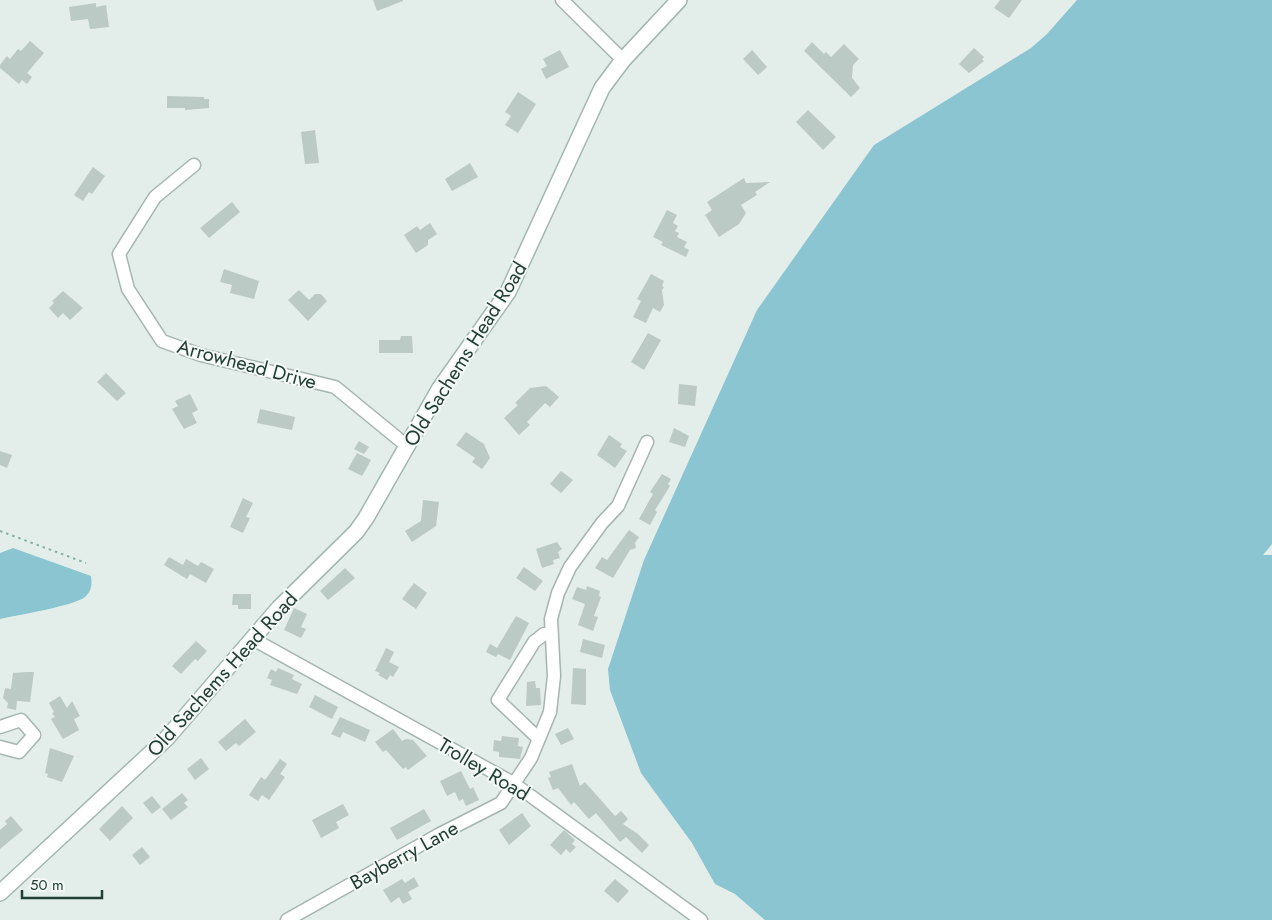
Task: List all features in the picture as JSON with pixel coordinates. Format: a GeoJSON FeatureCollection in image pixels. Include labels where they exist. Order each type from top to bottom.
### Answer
{"type":"FeatureCollection","features":[{"type":"Feature","properties":{"kind":"street"},"geometry":{"type":"LineString","coordinates":[[562,0],[623,60]]}},
{"type":"Feature","properties":{"kind":"street","name":"Old Sachems Head Road"},"geometry":{"type":"LineString","coordinates":[[0,893],[167,738],[300,586],[356,532],[378,500],[406,446],[440,388],[508,292],[602,88],[623,60],[680,0]]}},
{"type":"Feature","properties":{"kind":"street","name":"Arrowhead Drive"},"geometry":{"type":"LineString","coordinates":[[194,165],[155,197],[119,254],[128,289],[162,341],[201,355],[335,387],[406,446]]}},
{"type":"Feature","properties":{"kind":"street","name":"Bayberry Lane"},"geometry":{"type":"LineString","coordinates":[[286,920],[440,834],[501,803],[528,763],[553,700],[553,606],[563,580],[602,523],[618,506],[647,442]]}},
{"type":"Feature","properties":{"kind":"street"},"geometry":{"type":"LineString","coordinates":[[539,738],[498,700],[538,637],[552,634]]}},
{"type":"Feature","properties":{"kind":"street","name":"Trolley Road"},"geometry":{"type":"LineString","coordinates":[[253,639],[513,783],[701,920]]}},
{"type":"Feature","properties":{"kind":"street"},"geometry":{"type":"LineString","coordinates":[[0,727],[22,720],[34,735],[19,752],[0,747]]}},
{"type":"Feature","properties":{"kind":"path"},"geometry":{"type":"LineString","coordinates":[[0,532],[86,563]]}},
{"type":"Feature","properties":{"kind":"water"},"geometry":{"type":"Polygon","coordinates":[[[1077,0],[1272,0],[1272,544],[1263,555],[1272,555],[1272,920],[765,920],[735,894],[715,884],[692,843],[641,773],[610,690],[608,669],[644,560],[757,310],[874,145],[1031,48],[1047,34],[1077,0]]]}},
{"type":"Feature","properties":{"kind":"water"},"geometry":{"type":"Polygon","coordinates":[[[13,548],[91,576],[89,592],[85,597],[69,604],[0,619],[0,553],[13,548]]]}},
{"type":"Feature","properties":{"kind":"building"},"geometry":{"type":"Polygon","coordinates":[[[373,0],[403,0],[403,1],[377,11],[373,0]]]}},
{"type":"Feature","properties":{"kind":"building"},"geometry":{"type":"Polygon","coordinates":[[[1000,0],[1022,0],[1009,18],[994,8],[1000,0]]]}},
{"type":"Feature","properties":{"kind":"building"},"geometry":{"type":"Polygon","coordinates":[[[96,3],[96,7],[106,5],[109,27],[90,29],[88,19],[71,21],[69,7],[96,3]]]}},
{"type":"Feature","properties":{"kind":"building"},"geometry":{"type":"Polygon","coordinates":[[[30,41],[44,53],[27,73],[32,77],[27,84],[22,80],[19,84],[0,68],[0,65],[7,56],[10,59],[18,49],[21,51],[30,41]]]}},
{"type":"Feature","properties":{"kind":"building"},"geometry":{"type":"Polygon","coordinates":[[[812,42],[824,54],[826,52],[831,57],[844,44],[859,59],[853,65],[852,78],[860,88],[851,97],[804,51],[812,42]]]}},
{"type":"Feature","properties":{"kind":"building"},"geometry":{"type":"Polygon","coordinates":[[[974,48],[984,57],[982,60],[984,61],[969,73],[959,64],[974,48]]]}},
{"type":"Feature","properties":{"kind":"building"},"geometry":{"type":"Polygon","coordinates":[[[560,50],[569,67],[546,79],[541,69],[547,66],[543,59],[560,50]]]}},
{"type":"Feature","properties":{"kind":"building"},"geometry":{"type":"Polygon","coordinates":[[[752,50],[767,67],[758,75],[743,59],[752,50]]]}},
{"type":"Feature","properties":{"kind":"building"},"geometry":{"type":"Polygon","coordinates":[[[518,92],[536,104],[518,133],[505,125],[511,116],[505,112],[518,92]]]}},
{"type":"Feature","properties":{"kind":"building"},"geometry":{"type":"Polygon","coordinates":[[[167,96],[204,97],[204,99],[209,99],[209,108],[185,110],[185,108],[167,108],[167,96]]]}},
{"type":"Feature","properties":{"kind":"building"},"geometry":{"type":"Polygon","coordinates":[[[808,110],[836,137],[823,150],[796,122],[808,110]]]}},
{"type":"Feature","properties":{"kind":"building"},"geometry":{"type":"Polygon","coordinates":[[[315,130],[319,163],[305,164],[301,132],[315,130]]]}},
{"type":"Feature","properties":{"kind":"building"},"geometry":{"type":"Polygon","coordinates":[[[470,163],[478,177],[452,191],[445,179],[470,163]]]}},
{"type":"Feature","properties":{"kind":"building"},"geometry":{"type":"Polygon","coordinates":[[[93,167],[105,176],[92,194],[89,192],[83,201],[74,195],[93,167]]]}},
{"type":"Feature","properties":{"kind":"building"},"geometry":{"type":"Polygon","coordinates":[[[744,178],[746,183],[770,182],[755,192],[757,195],[741,205],[746,213],[739,224],[719,237],[705,215],[712,210],[707,202],[744,178]]]}},
{"type":"Feature","properties":{"kind":"building"},"geometry":{"type":"Polygon","coordinates":[[[232,202],[240,212],[209,238],[200,228],[232,202]]]}},
{"type":"Feature","properties":{"kind":"building"},"geometry":{"type":"Polygon","coordinates":[[[667,210],[677,215],[673,223],[678,226],[675,231],[679,233],[677,237],[687,242],[684,247],[689,250],[686,257],[661,245],[663,242],[653,237],[667,210]]]}},
{"type":"Feature","properties":{"kind":"building"},"geometry":{"type":"Polygon","coordinates":[[[430,223],[437,234],[428,240],[428,245],[416,253],[404,235],[417,226],[420,230],[430,223]]]}},
{"type":"Feature","properties":{"kind":"building"},"geometry":{"type":"Polygon","coordinates":[[[224,269],[259,281],[254,299],[230,293],[232,285],[220,282],[224,269]]]}},
{"type":"Feature","properties":{"kind":"building"},"geometry":{"type":"Polygon","coordinates":[[[651,274],[664,281],[662,290],[664,305],[660,312],[653,308],[646,323],[633,317],[641,301],[637,299],[651,274]]]}},
{"type":"Feature","properties":{"kind":"building"},"geometry":{"type":"Polygon","coordinates":[[[299,290],[309,300],[315,294],[321,294],[327,301],[308,321],[288,300],[299,290]]]}},
{"type":"Feature","properties":{"kind":"building"},"geometry":{"type":"Polygon","coordinates":[[[63,291],[83,308],[70,320],[63,313],[58,318],[49,308],[54,303],[52,301],[63,291]]]}},
{"type":"Feature","properties":{"kind":"building"},"geometry":{"type":"Polygon","coordinates":[[[648,333],[661,340],[644,370],[631,362],[648,333]]]}},
{"type":"Feature","properties":{"kind":"building"},"geometry":{"type":"Polygon","coordinates":[[[401,336],[412,336],[413,353],[379,353],[379,340],[400,340],[401,336]]]}},
{"type":"Feature","properties":{"kind":"building"},"geometry":{"type":"Polygon","coordinates":[[[106,373],[126,393],[117,401],[97,382],[106,373]]]}},
{"type":"Feature","properties":{"kind":"building"},"geometry":{"type":"Polygon","coordinates":[[[679,384],[697,386],[695,406],[678,404],[679,384]]]}},
{"type":"Feature","properties":{"kind":"building"},"geometry":{"type":"Polygon","coordinates":[[[546,386],[559,397],[550,407],[545,403],[527,422],[530,425],[519,435],[504,418],[518,405],[515,403],[530,388],[546,386]]]}},
{"type":"Feature","properties":{"kind":"building"},"geometry":{"type":"Polygon","coordinates":[[[190,394],[198,410],[192,413],[197,423],[184,429],[172,409],[178,406],[175,401],[190,394]]]}},
{"type":"Feature","properties":{"kind":"building"},"geometry":{"type":"Polygon","coordinates":[[[260,409],[295,417],[292,430],[257,423],[260,409]]]}},
{"type":"Feature","properties":{"kind":"building"},"geometry":{"type":"Polygon","coordinates":[[[674,428],[689,436],[685,447],[669,442],[674,428]]]}},
{"type":"Feature","properties":{"kind":"building"},"geometry":{"type":"Polygon","coordinates":[[[466,432],[484,444],[490,458],[482,469],[472,462],[475,458],[456,445],[466,432]]]}},
{"type":"Feature","properties":{"kind":"building"},"geometry":{"type":"Polygon","coordinates":[[[609,435],[622,444],[620,447],[627,451],[615,468],[597,455],[609,435]]]}},
{"type":"Feature","properties":{"kind":"building"},"geometry":{"type":"Polygon","coordinates":[[[359,441],[369,447],[364,454],[354,449],[359,441]]]}},
{"type":"Feature","properties":{"kind":"building"},"geometry":{"type":"Polygon","coordinates":[[[0,451],[12,455],[7,468],[0,465],[0,451]]]}},
{"type":"Feature","properties":{"kind":"building"},"geometry":{"type":"Polygon","coordinates":[[[357,453],[371,460],[362,476],[348,469],[357,453]]]}},
{"type":"Feature","properties":{"kind":"building"},"geometry":{"type":"Polygon","coordinates":[[[561,471],[573,480],[561,493],[550,484],[561,471]]]}},
{"type":"Feature","properties":{"kind":"building"},"geometry":{"type":"Polygon","coordinates":[[[662,474],[671,479],[668,484],[670,486],[655,510],[657,512],[650,525],[639,519],[653,494],[650,492],[662,474]]]}},
{"type":"Feature","properties":{"kind":"building"},"geometry":{"type":"Polygon","coordinates":[[[243,498],[253,503],[246,517],[250,518],[243,533],[230,527],[243,498]]]}},
{"type":"Feature","properties":{"kind":"building"},"geometry":{"type":"Polygon","coordinates":[[[423,500],[439,502],[436,526],[412,542],[405,531],[421,521],[423,500]]]}},
{"type":"Feature","properties":{"kind":"building"},"geometry":{"type":"Polygon","coordinates":[[[629,530],[639,537],[635,543],[636,548],[630,550],[613,578],[595,568],[602,557],[607,560],[629,530]]]}},
{"type":"Feature","properties":{"kind":"building"},"geometry":{"type":"Polygon","coordinates":[[[557,542],[562,549],[558,552],[560,558],[553,560],[554,564],[542,568],[536,549],[557,542]]]}},
{"type":"Feature","properties":{"kind":"building"},"geometry":{"type":"Polygon","coordinates":[[[169,557],[183,565],[186,559],[198,566],[201,562],[214,569],[206,583],[190,574],[187,579],[164,565],[169,557]]]}},
{"type":"Feature","properties":{"kind":"building"},"geometry":{"type":"Polygon","coordinates":[[[524,567],[543,581],[535,591],[516,578],[524,567]]]}},
{"type":"Feature","properties":{"kind":"building"},"geometry":{"type":"Polygon","coordinates":[[[345,568],[355,578],[328,600],[320,591],[345,568]]]}},
{"type":"Feature","properties":{"kind":"building"},"geometry":{"type":"Polygon","coordinates":[[[414,583],[427,593],[416,609],[402,599],[414,583]]]}},
{"type":"Feature","properties":{"kind":"building"},"geometry":{"type":"Polygon","coordinates":[[[587,586],[600,591],[599,596],[601,597],[594,616],[598,617],[593,631],[578,625],[585,604],[572,599],[577,587],[586,590],[587,586]]]}},
{"type":"Feature","properties":{"kind":"building"},"geometry":{"type":"Polygon","coordinates":[[[233,594],[251,594],[251,609],[238,609],[238,605],[232,605],[233,594]]]}},
{"type":"Feature","properties":{"kind":"building"},"geometry":{"type":"Polygon","coordinates":[[[294,608],[307,614],[301,627],[306,629],[301,638],[284,630],[294,608]]]}},
{"type":"Feature","properties":{"kind":"building"},"geometry":{"type":"Polygon","coordinates":[[[516,616],[529,623],[510,660],[498,654],[496,657],[486,652],[490,644],[497,648],[516,616]]]}},
{"type":"Feature","properties":{"kind":"building"},"geometry":{"type":"Polygon","coordinates":[[[583,639],[605,645],[602,658],[580,652],[583,639]]]}},
{"type":"Feature","properties":{"kind":"building"},"geometry":{"type":"Polygon","coordinates":[[[196,641],[207,651],[198,661],[195,659],[181,674],[172,666],[196,641]]]}},
{"type":"Feature","properties":{"kind":"building"},"geometry":{"type":"Polygon","coordinates":[[[386,648],[394,652],[389,662],[399,667],[393,677],[390,675],[387,680],[375,671],[386,648]]]}},
{"type":"Feature","properties":{"kind":"building"},"geometry":{"type":"Polygon","coordinates":[[[278,668],[294,675],[292,679],[302,684],[297,694],[270,685],[272,680],[267,678],[271,669],[276,672],[278,668]]]}},
{"type":"Feature","properties":{"kind":"building"},"geometry":{"type":"Polygon","coordinates":[[[573,668],[586,669],[586,705],[571,704],[573,668]]]}},
{"type":"Feature","properties":{"kind":"building"},"geometry":{"type":"Polygon","coordinates":[[[34,672],[30,702],[17,701],[16,710],[7,708],[8,703],[3,698],[5,688],[11,689],[13,673],[34,672]]]}},
{"type":"Feature","properties":{"kind":"building"},"geometry":{"type":"Polygon","coordinates":[[[535,681],[536,688],[540,688],[541,705],[526,706],[527,682],[535,681]]]}},
{"type":"Feature","properties":{"kind":"building"},"geometry":{"type":"Polygon","coordinates":[[[315,695],[338,707],[332,719],[309,707],[315,695]]]}},
{"type":"Feature","properties":{"kind":"building"},"geometry":{"type":"Polygon","coordinates":[[[60,696],[67,708],[72,701],[80,716],[74,719],[79,730],[63,739],[51,719],[55,717],[49,703],[60,696]]]}},
{"type":"Feature","properties":{"kind":"building"},"geometry":{"type":"Polygon","coordinates":[[[340,717],[370,730],[365,742],[343,732],[340,738],[331,734],[340,717]]]}},
{"type":"Feature","properties":{"kind":"building"},"geometry":{"type":"Polygon","coordinates":[[[245,719],[256,732],[239,746],[236,743],[226,751],[218,742],[245,719]]]}},
{"type":"Feature","properties":{"kind":"building"},"geometry":{"type":"Polygon","coordinates":[[[568,728],[574,739],[561,745],[555,734],[568,728]]]}},
{"type":"Feature","properties":{"kind":"building"},"geometry":{"type":"Polygon","coordinates":[[[393,729],[402,741],[406,739],[413,740],[427,756],[408,770],[406,767],[403,769],[386,750],[383,752],[375,742],[393,729]]]}},
{"type":"Feature","properties":{"kind":"building"},"geometry":{"type":"Polygon","coordinates":[[[502,736],[519,738],[518,746],[523,747],[520,759],[499,757],[499,752],[493,751],[494,740],[501,741],[502,736]]]}},
{"type":"Feature","properties":{"kind":"building"},"geometry":{"type":"Polygon","coordinates":[[[50,748],[74,756],[62,782],[47,777],[48,774],[45,773],[50,748]]]}},
{"type":"Feature","properties":{"kind":"building"},"geometry":{"type":"Polygon","coordinates":[[[201,758],[209,769],[195,780],[187,769],[201,758]]]}},
{"type":"Feature","properties":{"kind":"building"},"geometry":{"type":"Polygon","coordinates":[[[280,759],[287,764],[280,774],[285,777],[269,800],[262,795],[258,801],[249,795],[261,777],[265,780],[280,759]]]}},
{"type":"Feature","properties":{"kind":"building"},"geometry":{"type":"Polygon","coordinates":[[[572,764],[580,786],[585,782],[615,816],[621,811],[628,819],[623,824],[638,834],[649,845],[642,853],[626,837],[620,842],[596,813],[589,819],[574,802],[571,805],[558,788],[553,790],[548,778],[551,777],[549,772],[572,764]]]}},
{"type":"Feature","properties":{"kind":"building"},"geometry":{"type":"Polygon","coordinates":[[[461,771],[470,789],[473,787],[479,800],[466,806],[463,799],[459,801],[455,792],[447,796],[440,781],[461,771]]]}},
{"type":"Feature","properties":{"kind":"building"},"geometry":{"type":"Polygon","coordinates":[[[182,793],[188,800],[184,803],[188,807],[171,820],[162,809],[182,793]]]}},
{"type":"Feature","properties":{"kind":"building"},"geometry":{"type":"Polygon","coordinates":[[[152,796],[161,807],[152,814],[143,803],[152,796]]]}},
{"type":"Feature","properties":{"kind":"building"},"geometry":{"type":"Polygon","coordinates":[[[343,804],[349,815],[336,822],[339,828],[321,838],[312,820],[343,804]]]}},
{"type":"Feature","properties":{"kind":"building"},"geometry":{"type":"Polygon","coordinates":[[[122,806],[133,818],[110,841],[99,829],[122,806]]]}},
{"type":"Feature","properties":{"kind":"building"},"geometry":{"type":"Polygon","coordinates":[[[424,809],[431,821],[397,840],[390,828],[424,809]]]}},
{"type":"Feature","properties":{"kind":"building"},"geometry":{"type":"Polygon","coordinates":[[[522,813],[531,826],[509,845],[499,830],[522,813]]]}},
{"type":"Feature","properties":{"kind":"building"},"geometry":{"type":"Polygon","coordinates":[[[11,816],[23,830],[0,849],[0,830],[7,824],[5,821],[11,816]]]}},
{"type":"Feature","properties":{"kind":"building"},"geometry":{"type":"Polygon","coordinates":[[[564,830],[575,840],[572,844],[576,847],[570,853],[566,849],[561,855],[550,845],[564,830]]]}},
{"type":"Feature","properties":{"kind":"building"},"geometry":{"type":"Polygon","coordinates":[[[142,847],[150,857],[140,865],[132,855],[142,847]]]}},
{"type":"Feature","properties":{"kind":"building"},"geometry":{"type":"Polygon","coordinates":[[[414,877],[419,886],[408,892],[412,899],[403,904],[399,897],[391,903],[383,890],[402,879],[405,883],[414,877]]]}},
{"type":"Feature","properties":{"kind":"building"},"geometry":{"type":"Polygon","coordinates":[[[615,879],[629,891],[618,903],[604,891],[615,879]]]}}]}
